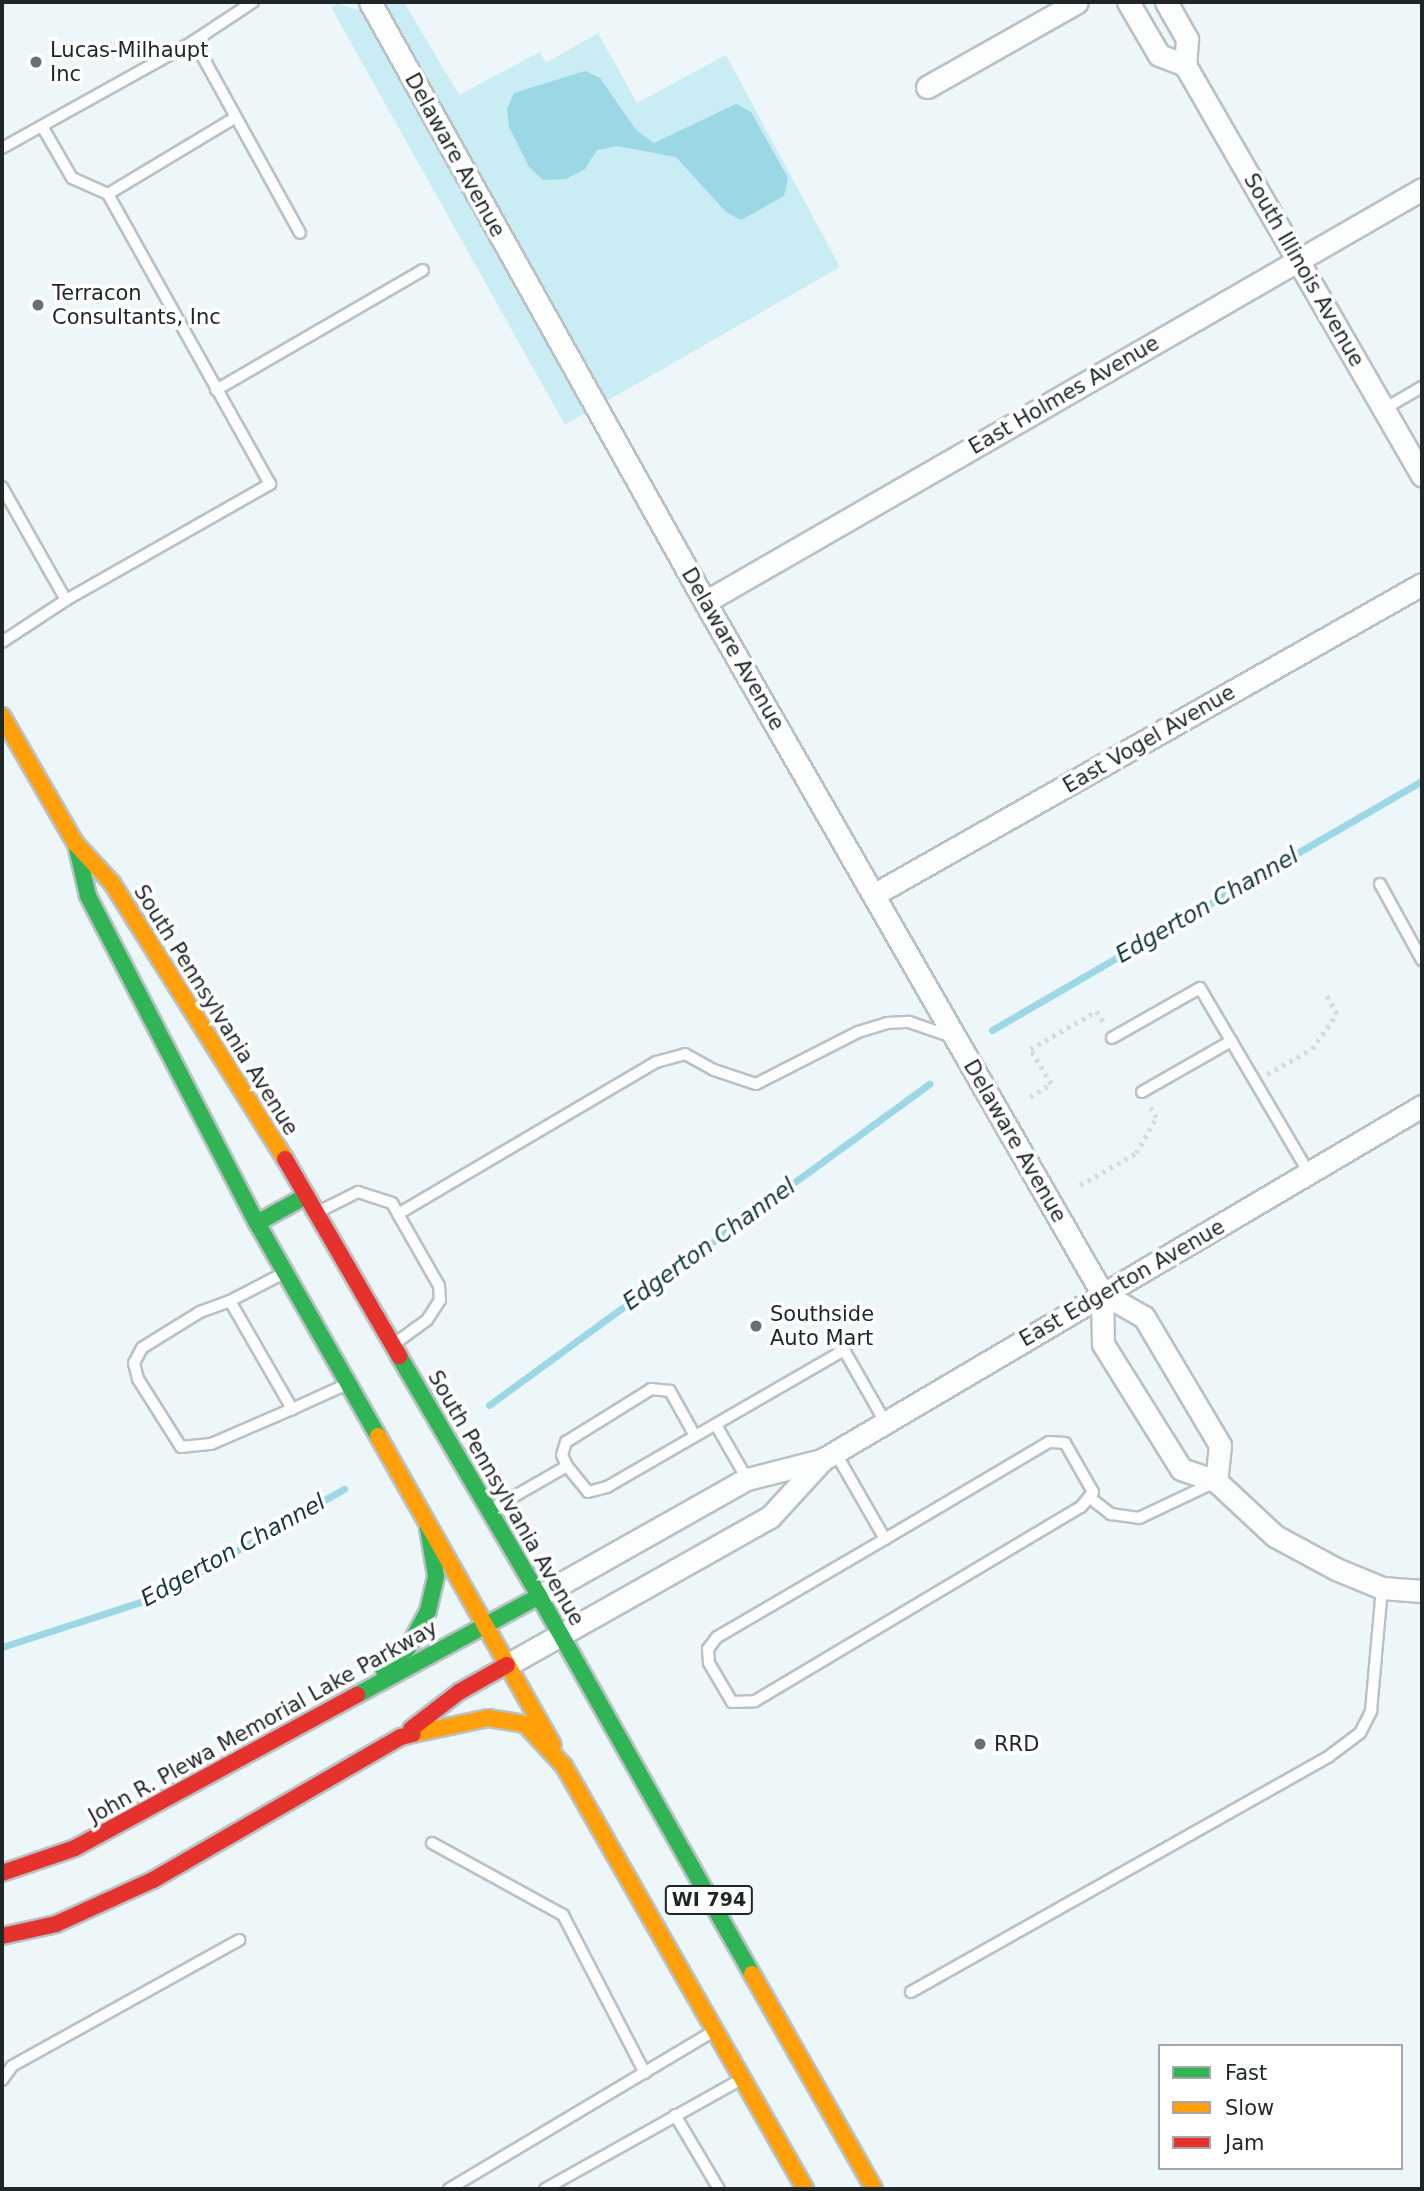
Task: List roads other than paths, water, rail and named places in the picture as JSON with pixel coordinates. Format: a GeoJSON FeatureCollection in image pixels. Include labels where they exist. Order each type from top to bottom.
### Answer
{"type":"FeatureCollection","features":[{"type":"Feature","properties":{"kind":"main road","name":"South Pennsylvania Avenue"},"geometry":{"type":"LineString","coordinates":[[2,716],[76,844],[112,883],[306,1196],[538,1596],[874,2189]]}},
{"type":"Feature","properties":{"kind":"main road","name":"South Pennsylvania Avenue"},"geometry":{"type":"LineString","coordinates":[[76,844],[88,896],[284,1273],[805,2189]]}},
{"type":"Feature","properties":{"kind":"main road"},"geometry":{"type":"LineString","coordinates":[[257,1223],[306,1196]]}},
{"type":"Feature","properties":{"kind":"main road"},"geometry":{"type":"LineString","coordinates":[[357,1696],[408,1648],[428,1611],[436,1576],[428,1528]]}},
{"type":"Feature","properties":{"kind":"main road","name":"John R. Plewa Memorial Lake Parkway"},"geometry":{"type":"LineString","coordinates":[[2,1873],[75,1848],[538,1596]]}},
{"type":"Feature","properties":{"kind":"main road"},"geometry":{"type":"LineString","coordinates":[[401,1737],[459,1692],[507,1665]]}},
{"type":"Feature","properties":{"kind":"main road","name":"WI 794"},"geometry":{"type":"LineString","coordinates":[[2,1936],[56,1924],[153,1880],[401,1737],[459,1723],[507,1719],[538,1734],[565,1766]]}},
{"type":"Feature","properties":{"kind":"street","name":"Delaware Avenue"},"geometry":{"type":"LineString","coordinates":[[370,2],[705,601],[1102,1293]]}},
{"type":"Feature","properties":{"kind":"street"},"geometry":{"type":"LineString","coordinates":[[927,87],[1077,2]]}},
{"type":"Feature","properties":{"kind":"street"},"geometry":{"type":"LineString","coordinates":[[1128,2],[1159,55],[1185,65]]}},
{"type":"Feature","properties":{"kind":"street","name":"South Illinois Avenue"},"geometry":{"type":"LineString","coordinates":[[1166,2],[1187,39],[1185,65],[1300,259],[1422,475]]}},
{"type":"Feature","properties":{"kind":"street","name":"East Holmes Avenue"},"geometry":{"type":"LineString","coordinates":[[705,601],[1422,189]]}},
{"type":"Feature","properties":{"kind":"street","name":"East Vogel Avenue"},"geometry":{"type":"LineString","coordinates":[[875,894],[1422,584]]}},
{"type":"Feature","properties":{"kind":"street","name":"East Edgerton Avenue"},"geometry":{"type":"LineString","coordinates":[[538,1596],[747,1479],[828,1456],[1422,1106]]}},
{"type":"Feature","properties":{"kind":"street"},"geometry":{"type":"LineString","coordinates":[[1102,1293],[1103,1344],[1181,1469],[1216,1481],[1275,1536],[1382,1588],[1422,1591]]}},
{"type":"Feature","properties":{"kind":"street"},"geometry":{"type":"LineString","coordinates":[[1102,1293],[1144,1317],[1220,1445],[1216,1481]]}},
{"type":"Feature","properties":{"kind":"street","name":"East Edgerton Avenue"},"geometry":{"type":"LineString","coordinates":[[507,1665],[770,1517],[828,1456]]}},
{"type":"Feature","properties":{"kind":"lane"},"geometry":{"type":"LineString","coordinates":[[2,148],[43,128],[194,41],[253,2]]}},
{"type":"Feature","properties":{"kind":"lane"},"geometry":{"type":"LineString","coordinates":[[194,41],[300,233]]}},
{"type":"Feature","properties":{"kind":"lane"},"geometry":{"type":"LineString","coordinates":[[108,194],[236,117]]}},
{"type":"Feature","properties":{"kind":"lane"},"geometry":{"type":"LineString","coordinates":[[2,642],[66,600],[270,484],[108,194],[72,178],[43,128]]}},
{"type":"Feature","properties":{"kind":"lane"},"geometry":{"type":"LineString","coordinates":[[216,390],[423,270]]}},
{"type":"Feature","properties":{"kind":"lane"},"geometry":{"type":"LineString","coordinates":[[1384,409],[1422,387]]}},
{"type":"Feature","properties":{"kind":"lane"},"geometry":{"type":"LineString","coordinates":[[2,487],[66,600]]}},
{"type":"Feature","properties":{"kind":"lane"},"geometry":{"type":"LineString","coordinates":[[1380,884],[1422,960]]}},
{"type":"Feature","properties":{"kind":"lane"},"geometry":{"type":"LineString","coordinates":[[1112,1038],[1200,988],[1309,1173]]}},
{"type":"Feature","properties":{"kind":"lane"},"geometry":{"type":"LineString","coordinates":[[398,1214],[656,1062],[685,1054],[714,1070],[756,1084],[858,1032],[887,1023],[909,1022],[957,1039]]}},
{"type":"Feature","properties":{"kind":"lane"},"geometry":{"type":"LineString","coordinates":[[1142,1092],[1231,1041]]}},
{"type":"Feature","properties":{"kind":"lane"},"geometry":{"type":"LineString","coordinates":[[316,1213],[358,1192],[392,1203],[439,1286],[440,1300],[427,1320],[393,1345]]}},
{"type":"Feature","properties":{"kind":"lane"},"geometry":{"type":"LineString","coordinates":[[284,1273],[230,1301],[200,1312],[142,1348],[134,1363],[138,1379],[181,1447],[211,1444],[347,1384]]}},
{"type":"Feature","properties":{"kind":"lane"},"geometry":{"type":"LineString","coordinates":[[230,1301],[292,1409]]}},
{"type":"Feature","properties":{"kind":"lane"},"geometry":{"type":"LineString","coordinates":[[695,1436],[670,1391],[651,1389],[566,1442],[562,1449],[567,1466],[580,1486],[596,1492],[716,1425],[844,1350],[885,1422]]}},
{"type":"Feature","properties":{"kind":"lane"},"geometry":{"type":"LineString","coordinates":[[716,1425],[747,1479]]}},
{"type":"Feature","properties":{"kind":"lane"},"geometry":{"type":"LineString","coordinates":[[1049,1442],[1065,1443],[1091,1485],[1089,1497],[1081,1507],[755,1701],[732,1702],[709,1663],[708,1649],[717,1637],[885,1539],[1049,1442]]}},
{"type":"Feature","properties":{"kind":"lane"},"geometry":{"type":"LineString","coordinates":[[828,1456],[885,1539]]}},
{"type":"Feature","properties":{"kind":"lane"},"geometry":{"type":"LineString","coordinates":[[489,1511],[567,1466]]}},
{"type":"Feature","properties":{"kind":"lane"},"geometry":{"type":"LineString","coordinates":[[1089,1497],[1111,1514],[1139,1518],[1216,1481]]}},
{"type":"Feature","properties":{"kind":"lane"},"geometry":{"type":"LineString","coordinates":[[911,1992],[1328,1757],[1360,1733],[1370,1711],[1382,1588]]}},
{"type":"Feature","properties":{"kind":"lane"},"geometry":{"type":"LineString","coordinates":[[432,1843],[563,1916],[645,2073]]}},
{"type":"Feature","properties":{"kind":"lane"},"geometry":{"type":"LineString","coordinates":[[2,2080],[12,2066],[239,1940]]}},
{"type":"Feature","properties":{"kind":"lane"},"geometry":{"type":"LineString","coordinates":[[449,2189],[715,2030]]}},
{"type":"Feature","properties":{"kind":"lane"},"geometry":{"type":"LineString","coordinates":[[545,2189],[742,2079]]}},
{"type":"Feature","properties":{"kind":"lane"},"geometry":{"type":"LineString","coordinates":[[675,2115],[719,2189]]}},
{"type":"Feature","properties":{"kind":"water"},"geometry":{"type":"Polygon","coordinates":[[[585,71],[600,78],[636,130],[654,143],[736,104],[751,112],[788,178],[784,196],[741,220],[726,212],[676,157],[617,146],[597,150],[585,169],[566,179],[543,180],[529,167],[509,127],[507,109],[514,93],[585,71]]]}},
{"type":"Feature","properties":{"kind":"waterway","name":"Edgerton Channel"},"geometry":{"type":"LineString","coordinates":[[992,1030],[1422,781]]}},
{"type":"Feature","properties":{"kind":"waterway","name":"Edgerton Channel"},"geometry":{"type":"LineString","coordinates":[[489,1405],[929,1084]]}},
{"type":"Feature","properties":{"kind":"waterway","name":"Edgerton Channel"},"geometry":{"type":"LineString","coordinates":[[2,1647],[156,1597],[344,1489]]}},
{"type":"Feature","properties":{"kind":"place","name":"Lucas-Milhaupt Inc"},"geometry":{"type":"Point","coordinates":[36,62]}},
{"type":"Feature","properties":{"kind":"place","name":"Terracon Consultants, Inc"},"geometry":{"type":"Point","coordinates":[38,305]}},
{"type":"Feature","properties":{"kind":"place","name":"Southside Auto Mart"},"geometry":{"type":"Point","coordinates":[756,1326]}},
{"type":"Feature","properties":{"kind":"place","name":"RRD"},"geometry":{"type":"Point","coordinates":[980,1744]}}]}
